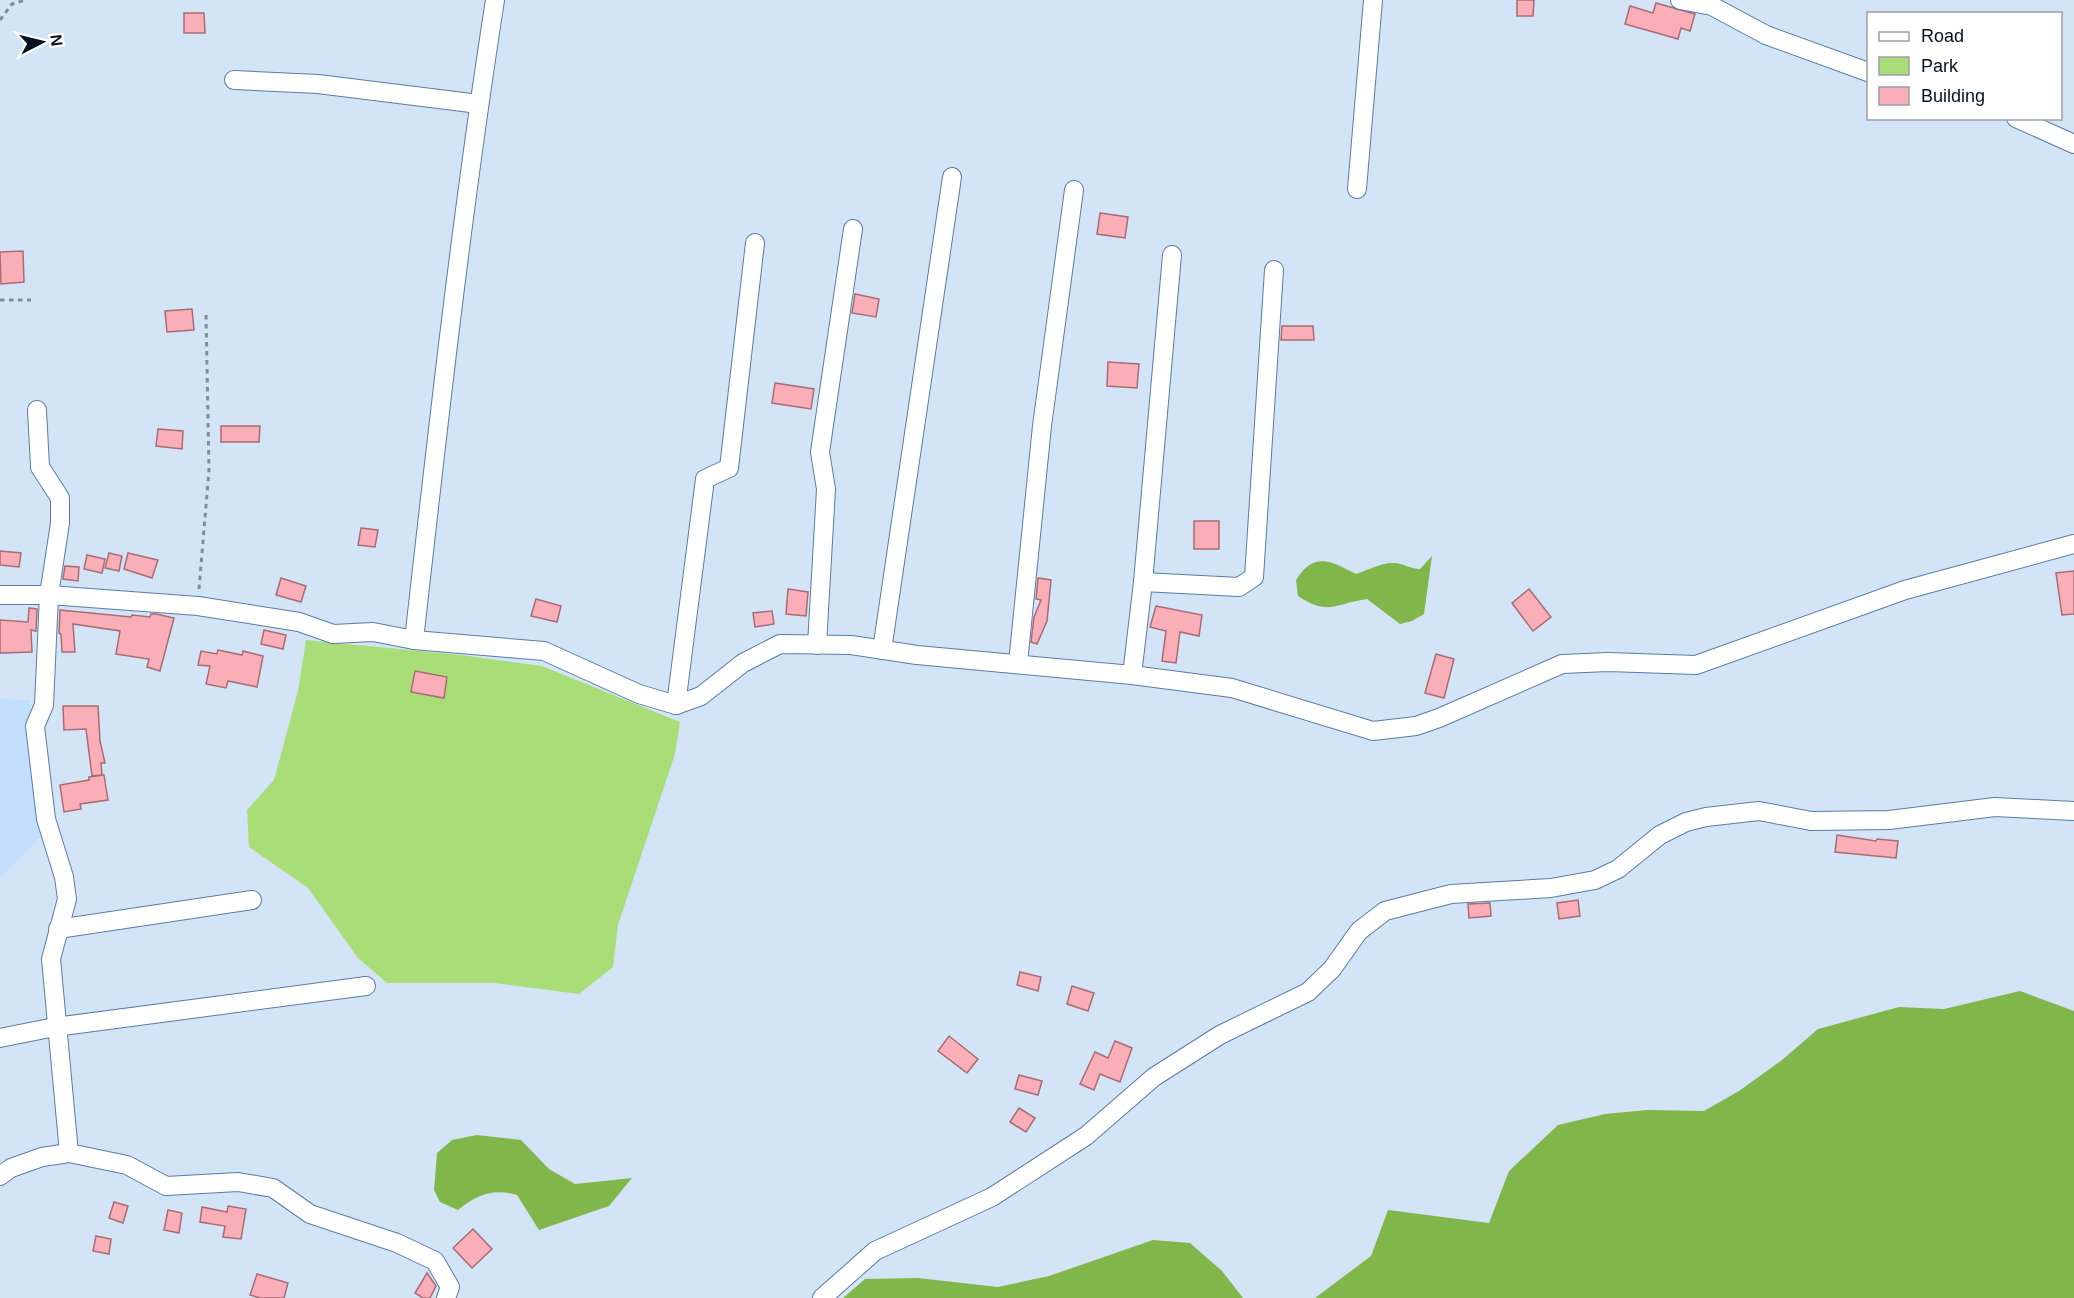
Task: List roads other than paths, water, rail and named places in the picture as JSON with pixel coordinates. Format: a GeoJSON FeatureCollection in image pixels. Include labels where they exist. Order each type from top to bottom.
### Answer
{"type":"FeatureCollection","features":[{"type":"Feature","properties":{"kind":"street"},"geometry":{"type":"LineString","coordinates":[[414,640],[479,104],[495,0]]}},
{"type":"Feature","properties":{"kind":"street"},"geometry":{"type":"LineString","coordinates":[[1358,189],[1373,0]]}},
{"type":"Feature","properties":{"kind":"street"},"geometry":{"type":"LineString","coordinates":[[1680,0],[1712,6],[1766,35],[1867,71]]}},
{"type":"Feature","properties":{"kind":"street"},"geometry":{"type":"LineString","coordinates":[[234,80],[318,84],[479,104]]}},
{"type":"Feature","properties":{"kind":"street"},"geometry":{"type":"LineString","coordinates":[[2020,120],[2074,144]]}},
{"type":"Feature","properties":{"kind":"street"},"geometry":{"type":"LineString","coordinates":[[882,650],[952,177]]}},
{"type":"Feature","properties":{"kind":"street"},"geometry":{"type":"LineString","coordinates":[[1018,663],[1042,426],[1074,190]]}},
{"type":"Feature","properties":{"kind":"street"},"geometry":{"type":"LineString","coordinates":[[817,645],[826,489],[820,452],[853,229]]}},
{"type":"Feature","properties":{"kind":"street"},"geometry":{"type":"LineString","coordinates":[[676,705],[705,479],[729,468],[755,243]]}},
{"type":"Feature","properties":{"kind":"street"},"geometry":{"type":"LineString","coordinates":[[1132,675],[1143,582],[1172,255]]}},
{"type":"Feature","properties":{"kind":"street"},"geometry":{"type":"LineString","coordinates":[[1143,582],[1239,587],[1254,577],[1274,270]]}},
{"type":"Feature","properties":{"kind":"street"},"geometry":{"type":"LineString","coordinates":[[37,410],[40,467],[60,498],[60,522],[49,595],[44,705],[35,726],[46,819],[64,878],[67,899],[51,959],[69,1153]]}},
{"type":"Feature","properties":{"kind":"street"},"geometry":{"type":"LineString","coordinates":[[0,595],[49,595],[198,606],[299,622],[333,634],[373,632],[414,640],[544,651],[639,694],[676,705],[701,696],[743,663],[780,644],[817,645],[1018,663],[1232,688],[1373,731],[1416,726],[1562,664],[1608,662],[1696,665],[1905,590],[2074,544]]}},
{"type":"Feature","properties":{"kind":"street"},"geometry":{"type":"LineString","coordinates":[[822,1298],[876,1251],[992,1197],[1086,1136],[1154,1077],[1220,1035],[1308,992],[1332,969],[1359,931],[1385,911],[1451,894],[1551,888],[1595,880],[1618,870],[1660,835],[1686,822],[1706,817],[1759,811],[1811,821],[1889,820],[1995,807],[2074,811]]}},
{"type":"Feature","properties":{"kind":"street"},"geometry":{"type":"LineString","coordinates":[[58,929],[252,900]]}},
{"type":"Feature","properties":{"kind":"street"},"geometry":{"type":"LineString","coordinates":[[0,1038],[56,1027],[366,986]]}},
{"type":"Feature","properties":{"kind":"street"},"geometry":{"type":"LineString","coordinates":[[0,1176],[11,1168],[42,1157],[69,1153],[127,1166],[166,1186],[238,1182],[273,1188],[310,1214],[397,1243],[435,1261],[450,1287],[446,1298]]}}]}
